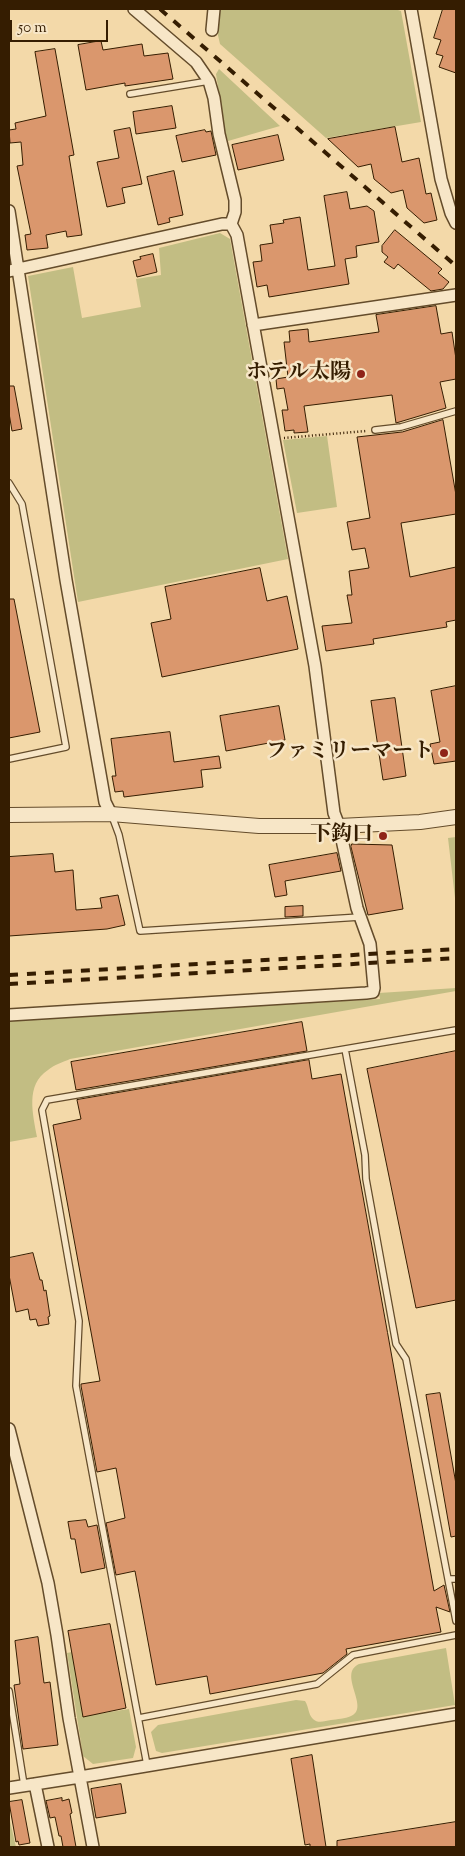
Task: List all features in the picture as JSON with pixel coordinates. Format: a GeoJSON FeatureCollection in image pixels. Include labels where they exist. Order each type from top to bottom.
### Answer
{"type":"FeatureCollection","features":[{"type":"Feature","properties":{"kind":"street"},"geometry":{"type":"LineString","coordinates":[[9,1015],[373,992],[370,944],[360,917],[334,812],[315,666],[238,236],[232,224],[235,212],[234,200],[219,134],[214,98],[209,81],[196,62],[134,9]]}},
{"type":"Feature","properties":{"kind":"street"},"geometry":{"type":"LineString","coordinates":[[212,30],[214,9]]}},
{"type":"Feature","properties":{"kind":"street"},"geometry":{"type":"LineString","coordinates":[[411,9],[441,179],[451,213],[456,223]]}},
{"type":"Feature","properties":{"kind":"street"},"geometry":{"type":"LineString","coordinates":[[9,211],[14,270],[68,590],[106,802],[111,814]]}},
{"type":"Feature","properties":{"kind":"street"},"geometry":{"type":"LineString","coordinates":[[14,270],[222,224],[232,224]]}},
{"type":"Feature","properties":{"kind":"street"},"geometry":{"type":"LineString","coordinates":[[253,325],[456,295]]}},
{"type":"Feature","properties":{"kind":"street"},"geometry":{"type":"LineString","coordinates":[[9,815],[111,814],[259,826],[339,826],[420,822],[456,817]]}},
{"type":"Feature","properties":{"kind":"street"},"geometry":{"type":"LineString","coordinates":[[9,1429],[48,1583],[93,1847]]}},
{"type":"Feature","properties":{"kind":"street"},"geometry":{"type":"LineString","coordinates":[[9,1788],[456,1714]]}},
{"type":"Feature","properties":{"kind":"street"},"geometry":{"type":"LineString","coordinates":[[29,1785],[48,1847]]}},
{"type":"Feature","properties":{"kind":"lane"},"geometry":{"type":"LineString","coordinates":[[130,94],[209,81]]}},
{"type":"Feature","properties":{"kind":"lane"},"geometry":{"type":"LineString","coordinates":[[375,430],[401,427],[456,411]]}},
{"type":"Feature","properties":{"kind":"lane"},"geometry":{"type":"LineString","coordinates":[[9,483],[22,504],[66,747],[9,759]]}},
{"type":"Feature","properties":{"kind":"lane"},"geometry":{"type":"LineString","coordinates":[[111,814],[119,835],[140,931],[360,917]]}},
{"type":"Feature","properties":{"kind":"lane"},"geometry":{"type":"LineString","coordinates":[[148,1765],[76,1386],[79,1321],[42,1110],[47,1100],[456,1030]]}},
{"type":"Feature","properties":{"kind":"lane"},"geometry":{"type":"LineString","coordinates":[[345,1049],[366,1155],[366,1179],[396,1344],[406,1360],[456,1622]]}},
{"type":"Feature","properties":{"kind":"lane"},"geometry":{"type":"LineString","coordinates":[[448,1579],[456,1579]]}},
{"type":"Feature","properties":{"kind":"lane"},"geometry":{"type":"LineString","coordinates":[[139,1718],[317,1684],[353,1654],[456,1635]]}},
{"type":"Feature","properties":{"kind":"lane"},"geometry":{"type":"LineString","coordinates":[[9,1691],[29,1785]]}},
{"type":"Feature","properties":{"kind":"path"},"geometry":{"type":"LineString","coordinates":[[274,439],[375,430]]}},
{"type":"Feature","properties":{"kind":"shaded area"},"geometry":{"type":"Polygon","coordinates":[[[219,9],[395,9],[401,11],[421,122],[326,138],[220,44],[217,31],[219,9]]]}},
{"type":"Feature","properties":{"kind":"shaded area"},"geometry":{"type":"Polygon","coordinates":[[[219,69],[280,126],[228,141],[216,74],[219,69]]]}},
{"type":"Feature","properties":{"kind":"shaded area"},"geometry":{"type":"Polygon","coordinates":[[[220,233],[230,239],[288,559],[78,602],[28,276],[73,267],[82,318],[141,307],[136,279],[161,275],[159,248],[220,233]]]}},
{"type":"Feature","properties":{"kind":"shaded area"},"geometry":{"type":"Polygon","coordinates":[[[327,436],[337,507],[297,513],[283,440],[327,436]]]}},
{"type":"Feature","properties":{"kind":"shaded area"},"geometry":{"type":"Polygon","coordinates":[[[456,837],[456,899],[448,838],[456,837]]]}},
{"type":"Feature","properties":{"kind":"shaded area"},"geometry":{"type":"Polygon","coordinates":[[[456,988],[456,991],[70,1059],[50,1068],[41,1076],[36,1084],[32,1100],[37,1137],[9,1142],[9,1020],[380,999],[379,993],[456,988]]]}},
{"type":"Feature","properties":{"kind":"shaded area"},"geometry":{"type":"Polygon","coordinates":[[[446,1648],[455,1705],[162,1753],[156,1751],[151,1732],[158,1725],[296,1700],[305,1701],[311,1717],[315,1721],[349,1717],[356,1712],[358,1706],[351,1675],[353,1669],[359,1664],[446,1648]]]}},
{"type":"Feature","properties":{"kind":"shaded area"},"geometry":{"type":"Polygon","coordinates":[[[72,1652],[84,1716],[129,1709],[136,1747],[133,1758],[93,1764],[83,1756],[67,1653],[72,1652]]]}},
{"type":"Feature","properties":{"kind":"shaded area"},"geometry":{"type":"Polygon","coordinates":[[[9,1817],[16,1847],[9,1847],[9,1817]]]}},
{"type":"Feature","properties":{"kind":"building"},"geometry":{"type":"Polygon","coordinates":[[[443,9],[456,9],[456,73],[439,67],[443,56],[436,54],[441,40],[434,38],[443,9]]]}},
{"type":"Feature","properties":{"kind":"building"},"geometry":{"type":"Polygon","coordinates":[[[101,41],[103,50],[142,44],[144,56],[168,53],[173,79],[125,86],[125,83],[86,90],[78,45],[101,41]]]}},
{"type":"Feature","properties":{"kind":"building"},"geometry":{"type":"Polygon","coordinates":[[[55,49],[74,155],[69,156],[82,235],[67,237],[66,231],[46,235],[48,248],[27,250],[25,235],[31,234],[17,166],[23,165],[21,142],[10,143],[9,130],[16,129],[15,123],[46,116],[35,52],[55,49]]]}},
{"type":"Feature","properties":{"kind":"building"},"geometry":{"type":"Polygon","coordinates":[[[172,106],[176,128],[136,134],[133,112],[172,106]]]}},
{"type":"Feature","properties":{"kind":"building"},"geometry":{"type":"Polygon","coordinates":[[[395,127],[402,162],[419,158],[426,194],[431,193],[437,220],[424,223],[407,208],[403,190],[391,193],[374,179],[371,164],[358,167],[328,139],[395,127]]]}},
{"type":"Feature","properties":{"kind":"building"},"geometry":{"type":"Polygon","coordinates":[[[130,128],[142,184],[122,188],[125,203],[107,207],[97,162],[119,158],[114,131],[130,128]]]}},
{"type":"Feature","properties":{"kind":"building"},"geometry":{"type":"Polygon","coordinates":[[[205,130],[206,132],[211,131],[216,155],[182,162],[176,136],[205,130]]]}},
{"type":"Feature","properties":{"kind":"building"},"geometry":{"type":"Polygon","coordinates":[[[278,135],[284,160],[238,170],[232,145],[278,135]]]}},
{"type":"Feature","properties":{"kind":"building"},"geometry":{"type":"Polygon","coordinates":[[[174,171],[183,215],[169,218],[170,222],[158,225],[147,177],[174,171]]]}},
{"type":"Feature","properties":{"kind":"building"},"geometry":{"type":"Polygon","coordinates":[[[347,192],[350,209],[367,206],[374,211],[379,242],[356,246],[357,257],[345,259],[349,284],[269,297],[267,285],[257,287],[253,262],[262,261],[260,245],[273,243],[270,225],[284,223],[283,220],[300,217],[308,270],[335,266],[324,196],[347,192]]]}},
{"type":"Feature","properties":{"kind":"building"},"geometry":{"type":"Polygon","coordinates":[[[395,230],[442,269],[438,273],[449,282],[443,289],[431,291],[398,264],[394,269],[384,262],[388,257],[382,252],[382,246],[395,230]]]}},
{"type":"Feature","properties":{"kind":"building"},"geometry":{"type":"Polygon","coordinates":[[[153,254],[157,272],[137,277],[133,261],[153,254]]]}},
{"type":"Feature","properties":{"kind":"building"},"geometry":{"type":"Polygon","coordinates":[[[436,306],[441,334],[452,332],[456,359],[456,379],[440,382],[446,408],[396,423],[392,395],[304,406],[308,432],[294,433],[294,430],[285,431],[282,410],[288,410],[284,388],[277,389],[276,379],[288,377],[284,342],[290,342],[289,331],[308,329],[309,342],[379,332],[376,315],[436,306]]]}},
{"type":"Feature","properties":{"kind":"building"},"geometry":{"type":"Polygon","coordinates":[[[9,386],[14,386],[22,429],[12,431],[9,413],[9,386]]]}},
{"type":"Feature","properties":{"kind":"building"},"geometry":{"type":"Polygon","coordinates":[[[443,420],[456,495],[456,514],[401,523],[410,577],[456,567],[456,620],[446,622],[447,627],[373,639],[374,644],[326,651],[322,626],[352,623],[347,595],[352,595],[349,571],[369,568],[365,548],[352,550],[347,522],[370,518],[357,437],[402,432],[443,420]]]}},
{"type":"Feature","properties":{"kind":"building"},"geometry":{"type":"Polygon","coordinates":[[[260,568],[267,601],[287,596],[298,649],[162,677],[151,623],[171,619],[165,587],[260,568]]]}},
{"type":"Feature","properties":{"kind":"building"},"geometry":{"type":"Polygon","coordinates":[[[9,599],[14,599],[40,732],[9,738],[9,599]]]}},
{"type":"Feature","properties":{"kind":"building"},"geometry":{"type":"Polygon","coordinates":[[[456,686],[456,761],[434,764],[430,744],[440,742],[431,691],[456,686]]]}},
{"type":"Feature","properties":{"kind":"building"},"geometry":{"type":"Polygon","coordinates":[[[395,698],[406,776],[383,780],[371,701],[395,698]]]}},
{"type":"Feature","properties":{"kind":"building"},"geometry":{"type":"Polygon","coordinates":[[[279,706],[285,740],[226,751],[220,716],[279,706]]]}},
{"type":"Feature","properties":{"kind":"building"},"geometry":{"type":"Polygon","coordinates":[[[170,732],[174,762],[219,756],[221,768],[201,770],[203,787],[124,797],[123,791],[115,792],[112,776],[116,776],[111,739],[170,732]]]}},
{"type":"Feature","properties":{"kind":"building"},"geometry":{"type":"Polygon","coordinates":[[[352,844],[392,845],[403,909],[368,915],[351,847],[352,844]]]}},
{"type":"Feature","properties":{"kind":"building"},"geometry":{"type":"Polygon","coordinates":[[[337,853],[341,871],[285,881],[287,895],[275,897],[269,865],[337,853]]]}},
{"type":"Feature","properties":{"kind":"building"},"geometry":{"type":"Polygon","coordinates":[[[53,854],[55,872],[73,870],[76,910],[102,908],[100,898],[118,895],[125,925],[107,929],[9,936],[9,857],[53,854]]]}},
{"type":"Feature","properties":{"kind":"building"},"geometry":{"type":"Polygon","coordinates":[[[303,906],[303,916],[285,917],[285,907],[303,906]]]}},
{"type":"Feature","properties":{"kind":"building"},"geometry":{"type":"Polygon","coordinates":[[[302,1022],[307,1051],[76,1090],[71,1062],[302,1022]]]}},
{"type":"Feature","properties":{"kind":"building"},"geometry":{"type":"Polygon","coordinates":[[[456,1051],[456,1300],[416,1308],[367,1069],[456,1051]]]}},
{"type":"Feature","properties":{"kind":"building"},"geometry":{"type":"Polygon","coordinates":[[[309,1060],[312,1079],[341,1074],[434,1591],[444,1585],[450,1612],[436,1607],[441,1632],[346,1649],[347,1654],[323,1673],[210,1694],[207,1676],[156,1685],[135,1571],[116,1575],[106,1523],[125,1518],[116,1468],[97,1472],[81,1386],[81,1384],[100,1381],[53,1125],[81,1119],[77,1100],[309,1060]]]}},
{"type":"Feature","properties":{"kind":"building"},"geometry":{"type":"Polygon","coordinates":[[[33,1253],[40,1280],[42,1280],[44,1291],[46,1290],[50,1316],[48,1317],[49,1324],[38,1326],[36,1319],[30,1320],[28,1309],[16,1312],[9,1275],[9,1258],[33,1253]]]}},
{"type":"Feature","properties":{"kind":"building"},"geometry":{"type":"Polygon","coordinates":[[[440,1393],[456,1484],[456,1536],[451,1537],[426,1395],[440,1393]]]}},
{"type":"Feature","properties":{"kind":"building"},"geometry":{"type":"Polygon","coordinates":[[[86,1520],[88,1527],[97,1525],[105,1568],[81,1573],[75,1539],[71,1539],[68,1522],[86,1520]]]}},
{"type":"Feature","properties":{"kind":"building"},"geometry":{"type":"Polygon","coordinates":[[[110,1624],[126,1708],[83,1717],[68,1631],[110,1624]]]}},
{"type":"Feature","properties":{"kind":"building"},"geometry":{"type":"Polygon","coordinates":[[[38,1637],[44,1683],[50,1682],[58,1745],[23,1749],[14,1685],[20,1684],[15,1641],[38,1637]]]}},
{"type":"Feature","properties":{"kind":"building"},"geometry":{"type":"Polygon","coordinates":[[[312,1755],[326,1847],[310,1847],[310,1844],[305,1845],[291,1759],[312,1755]]]}},
{"type":"Feature","properties":{"kind":"building"},"geometry":{"type":"Polygon","coordinates":[[[121,1784],[126,1813],[96,1818],[91,1789],[121,1784]]]}},
{"type":"Feature","properties":{"kind":"building"},"geometry":{"type":"Polygon","coordinates":[[[62,1798],[62,1801],[69,1799],[76,1847],[63,1847],[55,1817],[50,1818],[46,1801],[62,1798]]]}},
{"type":"Feature","properties":{"kind":"building"},"geometry":{"type":"Polygon","coordinates":[[[22,1800],[30,1843],[19,1845],[18,1841],[16,1842],[9,1802],[22,1800]]]}},
{"type":"Feature","properties":{"kind":"building"},"geometry":{"type":"Polygon","coordinates":[[[456,1822],[456,1847],[337,1847],[337,1841],[456,1822]]]}},
{"type":"Feature","properties":{"kind":"railway"},"geometry":{"type":"LineString","coordinates":[[160,9],[456,266]]}},
{"type":"Feature","properties":{"kind":"railway"},"geometry":{"type":"LineString","coordinates":[[9,975],[456,949]]}},
{"type":"Feature","properties":{"kind":"railway"},"geometry":{"type":"LineString","coordinates":[[9,984],[456,958]]}},
{"type":"Feature","properties":{"kind":"place","name":"ホテル太陽"},"geometry":{"type":"Point","coordinates":[361,374]}},
{"type":"Feature","properties":{"kind":"place","name":"ファミリーマート"},"geometry":{"type":"Point","coordinates":[444,753]}},
{"type":"Feature","properties":{"kind":"place","name":"下鈎口"},"geometry":{"type":"Point","coordinates":[383,836]}}]}
